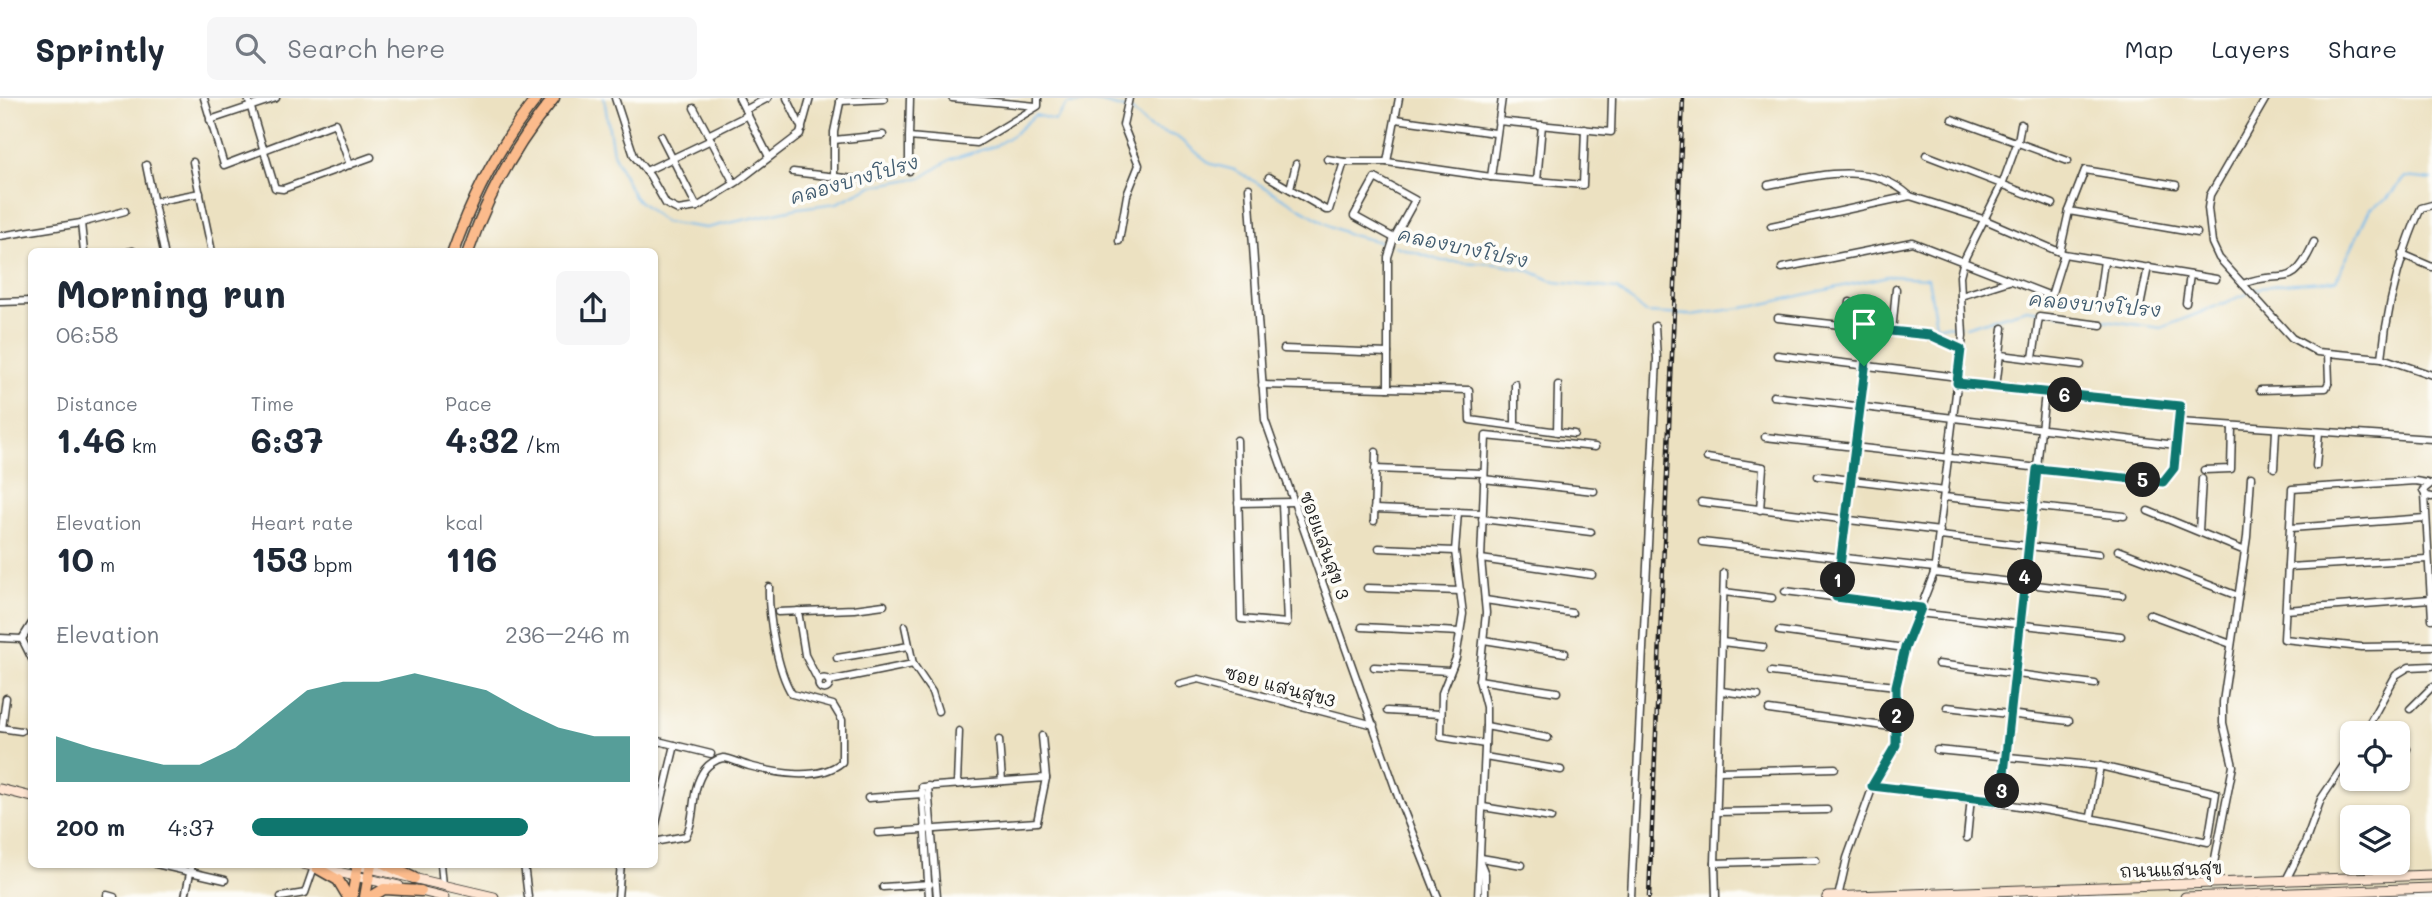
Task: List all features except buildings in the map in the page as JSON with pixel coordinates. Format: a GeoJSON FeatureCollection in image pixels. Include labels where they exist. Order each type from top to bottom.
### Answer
{"type":"FeatureCollection","features":[{"type":"Feature","properties":{"kind":"highway"},"geometry":{"type":"LineString","coordinates":[[455,248],[487,172],[503,144],[537,98]]}},
{"type":"Feature","properties":{"kind":"highway"},"geometry":{"type":"LineString","coordinates":[[470,248],[498,178],[513,152],[554,98]]}},
{"type":"Feature","properties":{"kind":"highway"},"geometry":{"type":"LineString","coordinates":[[317,868],[338,880],[350,897]]}},
{"type":"Feature","properties":{"kind":"highway"},"geometry":{"type":"LineString","coordinates":[[350,897],[356,868]]}},
{"type":"Feature","properties":{"kind":"highway"},"geometry":{"type":"LineString","coordinates":[[393,868],[414,878]]}},
{"type":"Feature","properties":{"kind":"highway"},"geometry":{"type":"LineString","coordinates":[[365,897],[370,871]]}},
{"type":"Feature","properties":{"kind":"highway"},"geometry":{"type":"LineString","coordinates":[[371,897],[384,889],[421,891]]}},
{"type":"Feature","properties":{"kind":"main road"},"geometry":{"type":"LineString","coordinates":[[0,789],[28,796]]}},
{"type":"Feature","properties":{"kind":"main road"},"geometry":{"type":"LineString","coordinates":[[356,868],[414,878],[494,897]]}},
{"type":"Feature","properties":{"kind":"main road"},"geometry":{"type":"LineString","coordinates":[[370,871],[421,891],[445,897]]}},
{"type":"Feature","properties":{"kind":"main road","name":"ถนนแสนสุข"},"geometry":{"type":"LineString","coordinates":[[1827,897],[2432,875]]}},
{"type":"Feature","properties":{"kind":"main road"},"geometry":{"type":"LineString","coordinates":[[2254,881],[2259,896]]}},
{"type":"Feature","properties":{"kind":"main road"},"geometry":{"type":"LineString","coordinates":[[2259,896],[2264,881]]}},
{"type":"Feature","properties":{"kind":"main road","name":"ถนนแสนสุข"},"geometry":{"type":"LineString","coordinates":[[2185,897],[2401,893],[2432,888]]}},
{"type":"Feature","properties":{"kind":"street"},"geometry":{"type":"LineString","coordinates":[[204,98],[224,165],[335,123],[350,165]]}},
{"type":"Feature","properties":{"kind":"street"},"geometry":{"type":"LineString","coordinates":[[248,98],[262,151],[274,187],[278,189],[371,158]]}},
{"type":"Feature","properties":{"kind":"street"},"geometry":{"type":"LineString","coordinates":[[210,120],[276,98]]}},
{"type":"Feature","properties":{"kind":"street"},"geometry":{"type":"LineString","coordinates":[[739,98],[769,157]]}},
{"type":"Feature","properties":{"kind":"street"},"geometry":{"type":"LineString","coordinates":[[646,171],[710,138],[768,98]]}},
{"type":"Feature","properties":{"kind":"street"},"geometry":{"type":"LineString","coordinates":[[786,98],[802,129]]}},
{"type":"Feature","properties":{"kind":"street"},"geometry":{"type":"LineString","coordinates":[[617,99],[630,148],[671,208],[678,210],[697,207],[734,183],[802,129],[810,98]]}},
{"type":"Feature","properties":{"kind":"street"},"geometry":{"type":"LineString","coordinates":[[909,171],[910,98]]}},
{"type":"Feature","properties":{"kind":"street"},"geometry":{"type":"LineString","coordinates":[[952,98],[1038,102]]}},
{"type":"Feature","properties":{"kind":"street"},"geometry":{"type":"LineString","coordinates":[[1119,240],[1127,195],[1139,165],[1125,132],[1125,110],[1129,98]]}},
{"type":"Feature","properties":{"kind":"street"},"geometry":{"type":"LineString","coordinates":[[1387,162],[1399,98]]}},
{"type":"Feature","properties":{"kind":"street"},"geometry":{"type":"LineString","coordinates":[[1491,177],[1495,133],[1502,98]]}},
{"type":"Feature","properties":{"kind":"street"},"geometry":{"type":"LineString","coordinates":[[1498,121],[1611,132],[1612,98]]}},
{"type":"Feature","properties":{"kind":"street"},"geometry":{"type":"LineString","coordinates":[[2266,98],[2210,195],[2208,208],[2212,243],[2219,258],[2292,338],[2309,350],[2382,358],[2432,374]]}},
{"type":"Feature","properties":{"kind":"street"},"geometry":{"type":"LineString","coordinates":[[834,174],[834,140],[841,100],[884,99]]}},
{"type":"Feature","properties":{"kind":"street"},"geometry":{"type":"LineString","coordinates":[[909,136],[977,143],[1038,102]]}},
{"type":"Feature","properties":{"kind":"street"},"geometry":{"type":"LineString","coordinates":[[694,108],[734,183]]}},
{"type":"Feature","properties":{"kind":"street"},"geometry":{"type":"LineString","coordinates":[[1952,118],[2068,161]]}},
{"type":"Feature","properties":{"kind":"street"},"geometry":{"type":"LineString","coordinates":[[1396,119],[1495,133]]}},
{"type":"Feature","properties":{"kind":"street"},"geometry":{"type":"LineString","coordinates":[[1838,897],[1847,858],[1872,786],[1892,753],[1898,728],[1896,686],[1905,648],[1934,570],[1964,336],[1961,296],[1964,260],[2003,182],[2018,141],[2021,124]]}},
{"type":"Feature","properties":{"kind":"street"},"geometry":{"type":"LineString","coordinates":[[1537,181],[1542,125]]}},
{"type":"Feature","properties":{"kind":"street"},"geometry":{"type":"LineString","coordinates":[[1327,159],[1344,162],[1387,162],[1491,177],[1583,185],[1585,129]]}},
{"type":"Feature","properties":{"kind":"street"},"geometry":{"type":"LineString","coordinates":[[834,140],[883,135]]}},
{"type":"Feature","properties":{"kind":"street"},"geometry":{"type":"LineString","coordinates":[[661,136],[697,207]]}},
{"type":"Feature","properties":{"kind":"street"},"geometry":{"type":"LineString","coordinates":[[1926,155],[2003,182],[2053,204]]}},
{"type":"Feature","properties":{"kind":"street"},"geometry":{"type":"LineString","coordinates":[[193,162],[211,248]]}},
{"type":"Feature","properties":{"kind":"street"},"geometry":{"type":"LineString","coordinates":[[1269,177],[1329,210],[1344,162]]}},
{"type":"Feature","properties":{"kind":"street"},"geometry":{"type":"LineString","coordinates":[[1290,189],[1296,164]]}},
{"type":"Feature","properties":{"kind":"street"},"geometry":{"type":"LineString","coordinates":[[146,165],[163,248]]}},
{"type":"Feature","properties":{"kind":"street"},"geometry":{"type":"LineString","coordinates":[[1782,268],[1912,242],[2052,296],[2069,211],[2085,170],[2176,185]]}},
{"type":"Feature","properties":{"kind":"street"},"geometry":{"type":"LineString","coordinates":[[793,172],[834,174],[854,179],[885,174]]}},
{"type":"Feature","properties":{"kind":"street"},"geometry":{"type":"LineString","coordinates":[[1768,185],[1820,175],[1861,173],[1896,183],[1910,196],[1983,219],[2062,253],[2216,279]]}},
{"type":"Feature","properties":{"kind":"street"},"geometry":{"type":"LineString","coordinates":[[1388,388],[1391,249],[1393,239],[1415,200],[1375,178],[1354,216],[1393,239]]}},
{"type":"Feature","properties":{"kind":"street","name":"ซอยแสนสุข 3"},"geometry":{"type":"LineString","coordinates":[[1249,188],[1265,420],[1438,897]]}},
{"type":"Feature","properties":{"kind":"street"},"geometry":{"type":"LineString","coordinates":[[153,202],[200,193]]}},
{"type":"Feature","properties":{"kind":"street"},"geometry":{"type":"LineString","coordinates":[[1771,226],[1910,196]]}},
{"type":"Feature","properties":{"kind":"street"},"geometry":{"type":"LineString","coordinates":[[2382,358],[2383,340],[2402,254],[2421,208],[2432,205]]}},
{"type":"Feature","properties":{"kind":"street"},"geometry":{"type":"LineString","coordinates":[[0,236],[81,223],[125,211]]}},
{"type":"Feature","properties":{"kind":"street"},"geometry":{"type":"LineString","coordinates":[[2069,211],[2197,233]]}},
{"type":"Feature","properties":{"kind":"street"},"geometry":{"type":"LineString","coordinates":[[81,223],[84,248]]}},
{"type":"Feature","properties":{"kind":"street"},"geometry":{"type":"LineString","coordinates":[[2244,286],[2254,279],[2286,279],[2305,263],[2314,242]]}},
{"type":"Feature","properties":{"kind":"street"},"geometry":{"type":"LineString","coordinates":[[2402,254],[2432,267]]}},
{"type":"Feature","properties":{"kind":"street"},"geometry":{"type":"LineString","coordinates":[[2098,304],[2104,261]]}},
{"type":"Feature","properties":{"kind":"street"},"geometry":{"type":"LineString","coordinates":[[2140,307],[2148,267]]}},
{"type":"Feature","properties":{"kind":"street"},"geometry":{"type":"LineString","coordinates":[[2186,303],[2190,275]]}},
{"type":"Feature","properties":{"kind":"street"},"geometry":{"type":"LineString","coordinates":[[1961,296],[2009,281]]}},
{"type":"Feature","properties":{"kind":"street"},"geometry":{"type":"LineString","coordinates":[[1892,332],[1896,289]]}},
{"type":"Feature","properties":{"kind":"street"},"geometry":{"type":"LineString","coordinates":[[0,302],[28,301]]}},
{"type":"Feature","properties":{"kind":"street"},"geometry":{"type":"LineString","coordinates":[[1848,326],[1850,302]]}},
{"type":"Feature","properties":{"kind":"street"},"geometry":{"type":"LineString","coordinates":[[2033,358],[2039,317],[2101,325]]}},
{"type":"Feature","properties":{"kind":"street"},"geometry":{"type":"LineString","coordinates":[[1778,318],[1930,335],[1961,349]]}},
{"type":"Feature","properties":{"kind":"street"},"geometry":{"type":"LineString","coordinates":[[1631,897],[1657,359],[1655,326]]}},
{"type":"Feature","properties":{"kind":"street"},"geometry":{"type":"LineString","coordinates":[[1996,388],[2003,328]]}},
{"type":"Feature","properties":{"kind":"street"},"geometry":{"type":"LineString","coordinates":[[1836,597],[1870,329]]}},
{"type":"Feature","properties":{"kind":"street"},"geometry":{"type":"LineString","coordinates":[[1284,349],[1388,353]]}},
{"type":"Feature","properties":{"kind":"street"},"geometry":{"type":"LineString","coordinates":[[2260,390],[2326,388],[2329,382],[2328,354]]}},
{"type":"Feature","properties":{"kind":"street"},"geometry":{"type":"LineString","coordinates":[[1765,437],[2163,482],[2174,468],[2180,406],[1996,388],[1777,355]]}},
{"type":"Feature","properties":{"kind":"street"},"geometry":{"type":"LineString","coordinates":[[2001,355],[2081,365]]}},
{"type":"Feature","properties":{"kind":"street"},"geometry":{"type":"LineString","coordinates":[[1515,383],[1515,426]]}},
{"type":"Feature","properties":{"kind":"street"},"geometry":{"type":"LineString","coordinates":[[1262,385],[1469,390],[1470,420],[1574,434]]}},
{"type":"Feature","properties":{"kind":"street"},"geometry":{"type":"LineString","coordinates":[[1557,432],[1558,385]]}},
{"type":"Feature","properties":{"kind":"street"},"geometry":{"type":"LineString","coordinates":[[2001,801],[2045,393]]}},
{"type":"Feature","properties":{"kind":"street"},"geometry":{"type":"LineString","coordinates":[[1773,396],[2176,445]]}},
{"type":"Feature","properties":{"kind":"street"},"geometry":{"type":"LineString","coordinates":[[2179,422],[2432,439]]}},
{"type":"Feature","properties":{"kind":"street"},"geometry":{"type":"LineString","coordinates":[[2204,470],[2231,469],[2232,427]]}},
{"type":"Feature","properties":{"kind":"street"},"geometry":{"type":"LineString","coordinates":[[2274,468],[2276,430]]}},
{"type":"Feature","properties":{"kind":"street"},"geometry":{"type":"LineString","coordinates":[[2316,466],[2319,432]]}},
{"type":"Feature","properties":{"kind":"street"},"geometry":{"type":"LineString","coordinates":[[1478,897],[1486,726],[1486,706],[1479,680],[1484,640],[1485,600],[1481,559],[1486,436],[1595,447]]}},
{"type":"Feature","properties":{"kind":"street"},"geometry":{"type":"LineString","coordinates":[[1237,440],[1241,619],[1287,622],[1282,504]]}},
{"type":"Feature","properties":{"kind":"street"},"geometry":{"type":"LineString","coordinates":[[1374,521],[1376,452]]}},
{"type":"Feature","properties":{"kind":"street"},"geometry":{"type":"LineString","coordinates":[[1706,458],[1763,467],[1760,510]]}},
{"type":"Feature","properties":{"kind":"street"},"geometry":{"type":"LineString","coordinates":[[1375,469],[1483,476],[1594,491]]}},
{"type":"Feature","properties":{"kind":"street"},"geometry":{"type":"LineString","coordinates":[[1818,476],[2124,516]]}},
{"type":"Feature","properties":{"kind":"street"},"geometry":{"type":"LineString","coordinates":[[2210,884],[2233,766],[2222,716],[2245,551],[2250,477]]}},
{"type":"Feature","properties":{"kind":"street"},"geometry":{"type":"LineString","coordinates":[[2199,531],[2202,479]]}},
{"type":"Feature","properties":{"kind":"street"},"geometry":{"type":"LineString","coordinates":[[2430,483],[2415,481],[2292,489],[2284,639],[2361,648],[2432,646]]}},
{"type":"Feature","properties":{"kind":"street"},"geometry":{"type":"LineString","coordinates":[[2430,483],[2423,489],[2428,496],[2425,518],[2429,541],[2427,559],[2432,619]]}},
{"type":"Feature","properties":{"kind":"street"},"geometry":{"type":"LineString","coordinates":[[1238,503],[1294,502]]}},
{"type":"Feature","properties":{"kind":"street"},"geometry":{"type":"LineString","coordinates":[[1701,502],[2099,554]]}},
{"type":"Feature","properties":{"kind":"street"},"geometry":{"type":"LineString","coordinates":[[1374,509],[1458,512],[1591,532]]}},
{"type":"Feature","properties":{"kind":"street"},"geometry":{"type":"LineString","coordinates":[[2148,511],[2245,551]]}},
{"type":"Feature","properties":{"kind":"street"},"geometry":{"type":"LineString","coordinates":[[1458,512],[1455,551],[1463,614],[1456,659],[1449,671],[1440,713],[1441,737],[1485,744]]}},
{"type":"Feature","properties":{"kind":"street"},"geometry":{"type":"LineString","coordinates":[[2291,528],[2425,518]]}},
{"type":"Feature","properties":{"kind":"street"},"geometry":{"type":"LineString","coordinates":[[1702,542],[2122,595]]}},
{"type":"Feature","properties":{"kind":"street"},"geometry":{"type":"LineString","coordinates":[[1379,548],[1455,551]]}},
{"type":"Feature","properties":{"kind":"street"},"geometry":{"type":"LineString","coordinates":[[2119,550],[2238,596]]}},
{"type":"Feature","properties":{"kind":"street"},"geometry":{"type":"LineString","coordinates":[[1481,559],[1592,575]]}},
{"type":"Feature","properties":{"kind":"street"},"geometry":{"type":"LineString","coordinates":[[2288,567],[2427,559]]}},
{"type":"Feature","properties":{"kind":"street"},"geometry":{"type":"LineString","coordinates":[[1716,897],[1724,573]]}},
{"type":"Feature","properties":{"kind":"street"},"geometry":{"type":"LineString","coordinates":[[658,841],[686,836],[692,799],[706,768],[714,761],[723,758],[768,771],[801,774],[837,766],[842,762],[842,720],[832,705],[792,694],[787,686],[776,645],[769,587]]}},
{"type":"Feature","properties":{"kind":"street"},"geometry":{"type":"LineString","coordinates":[[1367,588],[1461,591]]}},
{"type":"Feature","properties":{"kind":"street"},"geometry":{"type":"LineString","coordinates":[[1785,591],[2020,626],[2121,635]]}},
{"type":"Feature","properties":{"kind":"street"},"geometry":{"type":"LineString","coordinates":[[1724,592],[1772,598]]}},
{"type":"Feature","properties":{"kind":"street"},"geometry":{"type":"LineString","coordinates":[[2286,610],[2430,599]]}},
{"type":"Feature","properties":{"kind":"street"},"geometry":{"type":"LineString","coordinates":[[1485,600],[1572,613]]}},
{"type":"Feature","properties":{"kind":"street"},"geometry":{"type":"LineString","coordinates":[[778,612],[884,605]]}},
{"type":"Feature","properties":{"kind":"street"},"geometry":{"type":"LineString","coordinates":[[798,611],[805,655],[822,690],[819,701]]}},
{"type":"Feature","properties":{"kind":"street"},"geometry":{"type":"LineString","coordinates":[[2149,614],[2231,644]]}},
{"type":"Feature","properties":{"kind":"street"},"geometry":{"type":"LineString","coordinates":[[905,626],[913,664],[932,692],[938,711]]}},
{"type":"Feature","properties":{"kind":"street"},"geometry":{"type":"LineString","coordinates":[[1362,627],[1460,632]]}},
{"type":"Feature","properties":{"kind":"street"},"geometry":{"type":"LineString","coordinates":[[22,639],[28,629]]}},
{"type":"Feature","properties":{"kind":"street"},"geometry":{"type":"LineString","coordinates":[[1779,631],[1905,648]]}},
{"type":"Feature","properties":{"kind":"street"},"geometry":{"type":"LineString","coordinates":[[0,638],[22,639]]}},
{"type":"Feature","properties":{"kind":"street"},"geometry":{"type":"LineString","coordinates":[[22,639],[28,651]]}},
{"type":"Feature","properties":{"kind":"street"},"geometry":{"type":"LineString","coordinates":[[1484,640],[1565,653]]}},
{"type":"Feature","properties":{"kind":"street"},"geometry":{"type":"LineString","coordinates":[[1722,642],[1763,647]]}},
{"type":"Feature","properties":{"kind":"street"},"geometry":{"type":"LineString","coordinates":[[837,658],[909,646]]}},
{"type":"Feature","properties":{"kind":"street"},"geometry":{"type":"LineString","coordinates":[[819,682],[913,664]]}},
{"type":"Feature","properties":{"kind":"street"},"geometry":{"type":"LineString","coordinates":[[1938,664],[2095,684]]}},
{"type":"Feature","properties":{"kind":"street"},"geometry":{"type":"LineString","coordinates":[[2371,721],[2396,675],[2409,667],[2432,666]]}},
{"type":"Feature","properties":{"kind":"street"},"geometry":{"type":"LineString","coordinates":[[1374,667],[1449,671]]}},
{"type":"Feature","properties":{"kind":"street"},"geometry":{"type":"LineString","coordinates":[[1771,672],[1896,686]]}},
{"type":"Feature","properties":{"kind":"street","name":"ซอย แสนสุข3"},"geometry":{"type":"LineString","coordinates":[[1179,684],[1199,679],[1374,725]]}},
{"type":"Feature","properties":{"kind":"street"},"geometry":{"type":"LineString","coordinates":[[1479,680],[1557,691]]}},
{"type":"Feature","properties":{"kind":"street"},"geometry":{"type":"LineString","coordinates":[[822,690],[829,688],[829,681]]}},
{"type":"Feature","properties":{"kind":"street"},"geometry":{"type":"LineString","coordinates":[[2410,709],[2432,687]]}},
{"type":"Feature","properties":{"kind":"street"},"geometry":{"type":"LineString","coordinates":[[1721,691],[1758,696]]}},
{"type":"Feature","properties":{"kind":"street"},"geometry":{"type":"LineString","coordinates":[[6,698],[1,728],[21,731]]}},
{"type":"Feature","properties":{"kind":"street"},"geometry":{"type":"LineString","coordinates":[[1948,707],[2069,721]]}},
{"type":"Feature","properties":{"kind":"street"},"geometry":{"type":"LineString","coordinates":[[1769,710],[1898,728]]}},
{"type":"Feature","properties":{"kind":"street"},"geometry":{"type":"LineString","coordinates":[[1387,711],[1440,713]]}},
{"type":"Feature","properties":{"kind":"street"},"geometry":{"type":"LineString","coordinates":[[1486,726],[1548,738]]}},
{"type":"Feature","properties":{"kind":"street"},"geometry":{"type":"LineString","coordinates":[[957,784],[958,731]]}},
{"type":"Feature","properties":{"kind":"street"},"geometry":{"type":"LineString","coordinates":[[878,833],[1037,822],[1046,778],[1042,736]]}},
{"type":"Feature","properties":{"kind":"street"},"geometry":{"type":"LineString","coordinates":[[999,740],[1002,781]]}},
{"type":"Feature","properties":{"kind":"street"},"geometry":{"type":"LineString","coordinates":[[658,741],[711,754]]}},
{"type":"Feature","properties":{"kind":"street"},"geometry":{"type":"LineString","coordinates":[[658,815],[675,745]]}},
{"type":"Feature","properties":{"kind":"street"},"geometry":{"type":"LineString","coordinates":[[1872,786],[2001,801],[2091,816],[2208,842],[2216,793],[2100,766],[1937,750]]}},
{"type":"Feature","properties":{"kind":"street"},"geometry":{"type":"LineString","coordinates":[[1485,757],[1561,770]]}},
{"type":"Feature","properties":{"kind":"street"},"geometry":{"type":"LineString","coordinates":[[2091,816],[2100,766]]}},
{"type":"Feature","properties":{"kind":"street"},"geometry":{"type":"LineString","coordinates":[[1718,771],[1835,768]]}},
{"type":"Feature","properties":{"kind":"street"},"geometry":{"type":"LineString","coordinates":[[2286,880],[2305,843],[2321,799],[2340,771]]}},
{"type":"Feature","properties":{"kind":"street"},"geometry":{"type":"LineString","coordinates":[[937,897],[932,884],[922,787],[1046,778]]}},
{"type":"Feature","properties":{"kind":"street"},"geometry":{"type":"LineString","coordinates":[[928,786],[928,829]]}},
{"type":"Feature","properties":{"kind":"street"},"geometry":{"type":"LineString","coordinates":[[868,797],[923,794]]}},
{"type":"Feature","properties":{"kind":"street"},"geometry":{"type":"LineString","coordinates":[[1967,838],[1971,797]]}},
{"type":"Feature","properties":{"kind":"street"},"geometry":{"type":"LineString","coordinates":[[1483,807],[1551,818]]}},
{"type":"Feature","properties":{"kind":"street"},"geometry":{"type":"LineString","coordinates":[[1718,812],[1827,810]]}},
{"type":"Feature","properties":{"kind":"street"},"geometry":{"type":"LineString","coordinates":[[1715,863],[1816,860]]}},
{"type":"Feature","properties":{"kind":"street"},"geometry":{"type":"LineString","coordinates":[[1481,861],[1522,864]]}},
{"type":"Feature","properties":{"kind":"street"},"geometry":{"type":"LineString","coordinates":[[1481,861],[1485,874],[1485,897]]}},
{"type":"Feature","properties":{"kind":"street"},"geometry":{"type":"LineString","coordinates":[[185,897],[191,868],[225,880]]}},
{"type":"Feature","properties":{"kind":"street"},"geometry":{"type":"LineString","coordinates":[[281,897],[305,893],[315,868]]}},
{"type":"Feature","properties":{"kind":"street"},"geometry":{"type":"LineString","coordinates":[[442,868],[443,885]]}},
{"type":"Feature","properties":{"kind":"street"},"geometry":{"type":"LineString","coordinates":[[524,868],[528,897]]}},
{"type":"Feature","properties":{"kind":"street"},"geometry":{"type":"LineString","coordinates":[[618,897],[621,868]]}},
{"type":"Feature","properties":{"kind":"street"},"geometry":{"type":"LineString","coordinates":[[883,887],[932,884]]}},
{"type":"Feature","properties":{"kind":"street"},"geometry":{"type":"LineString","coordinates":[[929,897],[932,884]]}},
{"type":"Feature","properties":{"kind":"waterway","name":"คลองบางโปรง"},"geometry":{"type":"LineString","coordinates":[[604,98],[613,153],[634,197],[664,222],[706,228],[798,208],[837,203],[872,186],[923,177],[951,159],[995,146],[1014,134],[1035,115],[1055,120],[1067,104],[1099,102],[1132,111],[1150,128],[1177,137],[1211,164],[1235,170],[1332,227],[1351,235],[1389,244]]}},
{"type":"Feature","properties":{"kind":"waterway","name":"คลองบางโปรง"},"geometry":{"type":"LineString","coordinates":[[2252,291],[2281,284],[2336,280],[2370,209],[2387,199],[2405,177],[2432,180]]}},
{"type":"Feature","properties":{"kind":"waterway","name":"คลองบางโปรง"},"geometry":{"type":"LineString","coordinates":[[1395,246],[1442,261],[1496,264],[1528,270],[1555,282],[1617,289],[1645,313],[1692,315],[1755,306],[1888,276],[1928,278],[1936,325],[1960,326]]}},
{"type":"Feature","properties":{"kind":"waterway","name":"คลองบางโปรง"},"geometry":{"type":"LineString","coordinates":[[1966,327],[2027,309],[2161,328],[2247,294]]}},
{"type":"Feature","properties":{"kind":"railway"},"geometry":{"type":"LineString","coordinates":[[1649,897],[1683,98]]}},
{"type":"Feature","properties":{"kind":"route"},"geometry":{"type":"LineString","coordinates":[[1870,329],[1930,335],[1961,349],[1957,383],[2180,406],[2174,468],[2163,482],[2037,469],[2001,801],[1872,786],[1896,745],[1896,686],[1905,648],[1921,608],[1836,597],[1864,366],[1870,329]]}}]}
